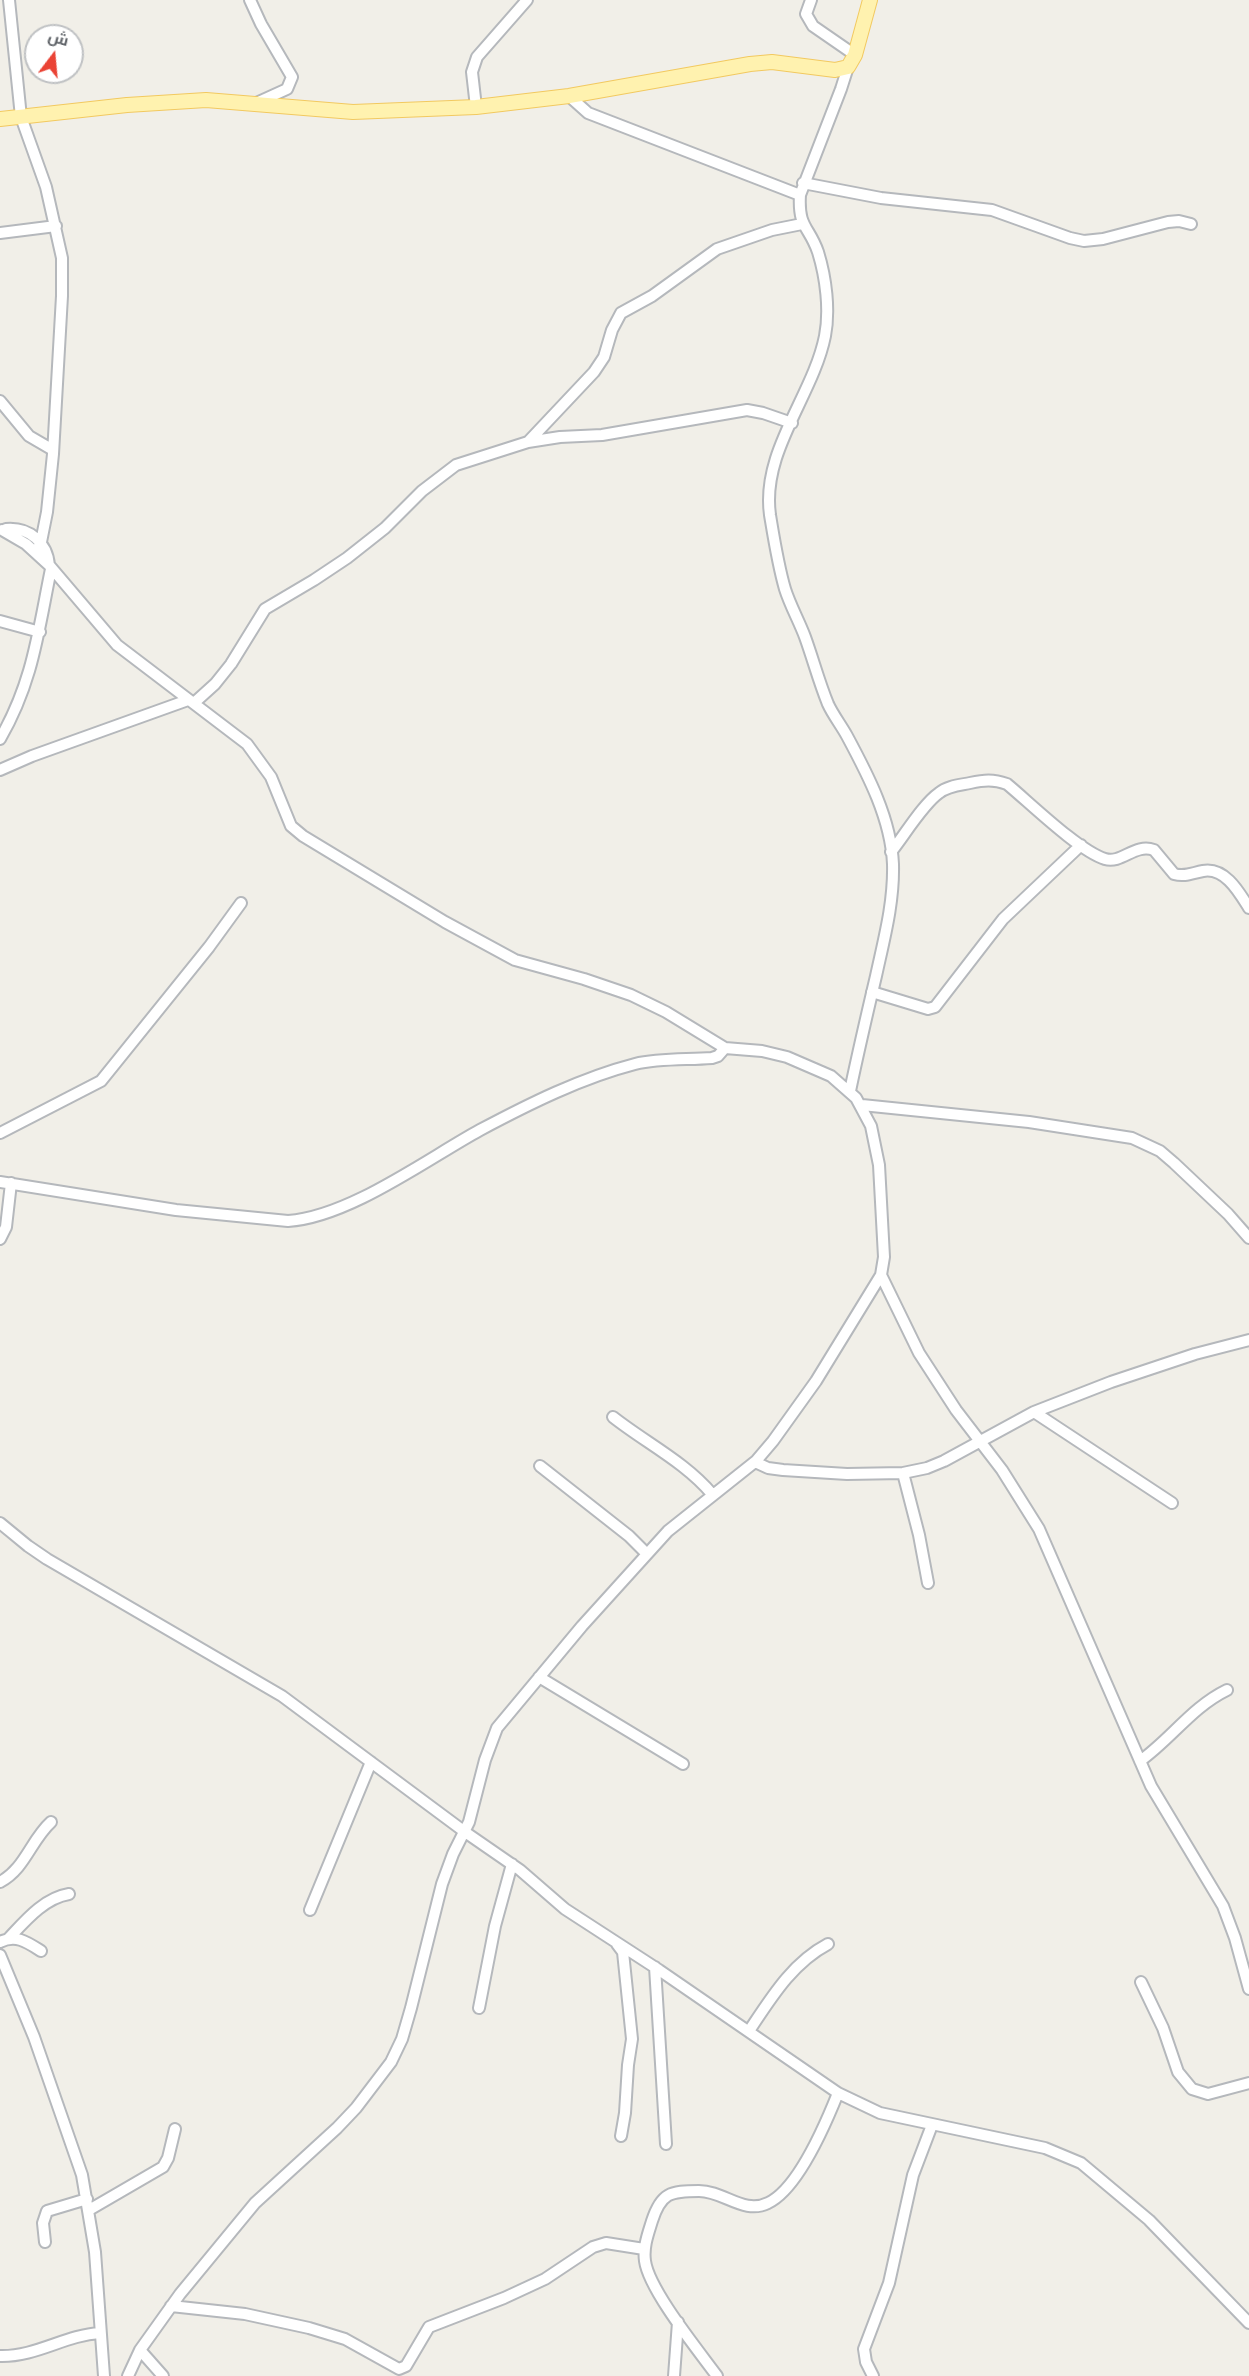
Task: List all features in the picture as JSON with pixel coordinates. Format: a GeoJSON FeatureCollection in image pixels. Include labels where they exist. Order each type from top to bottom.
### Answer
{"type":"FeatureCollection","features":[{"type":"Feature","properties":{"kind":"main road"},"geometry":{"type":"LineString","coordinates":[[0,119],[162,101],[206,100],[353,112],[476,107],[569,96],[761,63],[793,63],[835,70],[851,61],[870,0]]}},
{"type":"Feature","properties":{"kind":"street"},"geometry":{"type":"LineString","coordinates":[[9,0],[21,117],[46,187],[62,258],[53,450],[48,498],[38,547]]}},
{"type":"Feature","properties":{"kind":"street"},"geometry":{"type":"LineString","coordinates":[[250,0],[261,24],[292,77],[287,89],[254,104]]}},
{"type":"Feature","properties":{"kind":"street"},"geometry":{"type":"LineString","coordinates":[[476,107],[472,72],[477,57],[527,0]]}},
{"type":"Feature","properties":{"kind":"street"},"geometry":{"type":"LineString","coordinates":[[811,0],[806,14],[813,26],[851,61],[800,195],[799,213],[802,224],[814,241],[818,254],[827,311],[825,337],[775,466],[769,497],[780,568],[786,591],[829,705],[866,771],[883,817],[893,864],[890,913],[850,1091]]}},
{"type":"Feature","properties":{"kind":"street"},"geometry":{"type":"LineString","coordinates":[[569,96],[588,113],[800,195]]}},
{"type":"Feature","properties":{"kind":"street"},"geometry":{"type":"LineString","coordinates":[[803,183],[881,198],[992,210],[1070,238],[1084,240],[1103,239],[1168,222],[1179,221],[1191,224]]}},
{"type":"Feature","properties":{"kind":"street"},"geometry":{"type":"LineString","coordinates":[[528,442],[594,372],[604,357],[612,330],[621,313],[652,296],[717,249],[772,230],[802,224]]}},
{"type":"Feature","properties":{"kind":"street"},"geometry":{"type":"LineString","coordinates":[[0,233],[56,226]]}},
{"type":"Feature","properties":{"kind":"street"},"geometry":{"type":"LineString","coordinates":[[0,401],[29,436],[53,450]]}},
{"type":"Feature","properties":{"kind":"street"},"geometry":{"type":"LineString","coordinates":[[0,770],[32,756],[191,702],[215,684],[231,664],[265,609],[347,558],[385,528],[422,491],[456,465],[528,442],[560,437],[602,435],[747,410],[792,423]]}},
{"type":"Feature","properties":{"kind":"street"},"geometry":{"type":"LineString","coordinates":[[0,739],[5,718],[27,684],[40,632],[50,567],[47,552],[38,547],[24,531],[14,528],[1,530]]}},
{"type":"Feature","properties":{"kind":"street"},"geometry":{"type":"LineString","coordinates":[[50,567],[117,645],[247,744],[261,760],[271,777],[291,826],[303,836],[490,948],[532,966],[631,994],[666,1012],[725,1048],[762,1052],[794,1059],[831,1076],[850,1091],[862,1105],[875,1139],[884,1240],[881,1275],[810,1389],[773,1441],[755,1462],[668,1531],[582,1626],[497,1728],[485,1760],[465,1832],[453,1854],[442,1884],[411,2008],[402,2038],[391,2062],[356,2108],[337,2128],[255,2203],[171,2306],[140,2350],[128,2376]]}},
{"type":"Feature","properties":{"kind":"street"},"geometry":{"type":"LineString","coordinates":[[0,621],[40,632]]}},
{"type":"Feature","properties":{"kind":"street"},"geometry":{"type":"LineString","coordinates":[[891,852],[940,791],[987,779],[1007,784],[1081,845],[1105,859],[1116,859],[1135,850],[1146,848],[1154,850],[1174,874],[1187,876],[1203,871],[1217,873],[1235,887],[1249,908]]}},
{"type":"Feature","properties":{"kind":"street"},"geometry":{"type":"LineString","coordinates":[[872,992],[928,1009],[935,1007],[1003,919],[1081,845]]}},
{"type":"Feature","properties":{"kind":"street"},"geometry":{"type":"LineString","coordinates":[[0,1133],[101,1081],[209,947],[241,903]]}},
{"type":"Feature","properties":{"kind":"street"},"geometry":{"type":"LineString","coordinates":[[0,1239],[6,1227],[6,1183],[176,1210],[288,1221],[306,1220],[336,1209],[381,1187],[480,1130],[542,1099],[636,1064],[658,1060],[712,1058],[718,1056],[725,1048]]}},
{"type":"Feature","properties":{"kind":"street"},"geometry":{"type":"LineString","coordinates":[[862,1105],[1039,1123],[1132,1138],[1160,1151],[1174,1162],[1228,1214],[1249,1238]]}},
{"type":"Feature","properties":{"kind":"street"},"geometry":{"type":"LineString","coordinates":[[881,1275],[919,1353],[956,1410],[1015,1489],[1039,1529],[1140,1761],[1171,1821],[1223,1906],[1235,1938],[1249,1989]]}},
{"type":"Feature","properties":{"kind":"street"},"geometry":{"type":"LineString","coordinates":[[755,1462],[768,1468],[783,1470],[847,1474],[903,1473],[927,1468],[945,1461],[1034,1412],[1111,1382],[1195,1354],[1249,1340]]}},
{"type":"Feature","properties":{"kind":"street"},"geometry":{"type":"LineString","coordinates":[[1034,1412],[1172,1503]]}},
{"type":"Feature","properties":{"kind":"street"},"geometry":{"type":"LineString","coordinates":[[613,1417],[693,1474],[712,1494]]}},
{"type":"Feature","properties":{"kind":"street"},"geometry":{"type":"LineString","coordinates":[[540,1466],[629,1536],[647,1554]]}},
{"type":"Feature","properties":{"kind":"street"},"geometry":{"type":"LineString","coordinates":[[903,1473],[919,1534],[927,1583]]}},
{"type":"Feature","properties":{"kind":"street"},"geometry":{"type":"LineString","coordinates":[[0,1523],[47,1559],[282,1696],[465,1832],[512,1864],[565,1909],[655,1967],[838,2093],[880,2113],[1045,2148],[1082,2163],[1149,2220],[1249,2323]]}},
{"type":"Feature","properties":{"kind":"street"},"geometry":{"type":"LineString","coordinates":[[540,1677],[682,1764]]}},
{"type":"Feature","properties":{"kind":"street"},"geometry":{"type":"LineString","coordinates":[[1140,1761],[1167,1740],[1198,1707],[1227,1690]]}},
{"type":"Feature","properties":{"kind":"street"},"geometry":{"type":"LineString","coordinates":[[310,1910],[371,1762]]}},
{"type":"Feature","properties":{"kind":"street"},"geometry":{"type":"LineString","coordinates":[[0,1882],[8,1878],[18,1867],[39,1834],[51,1822]]}},
{"type":"Feature","properties":{"kind":"street"},"geometry":{"type":"LineString","coordinates":[[479,2008],[495,1926],[512,1864]]}},
{"type":"Feature","properties":{"kind":"street"},"geometry":{"type":"LineString","coordinates":[[4,1940],[30,1916],[57,1896],[69,1894]]}},
{"type":"Feature","properties":{"kind":"street"},"geometry":{"type":"LineString","coordinates":[[4,1940],[22,1939],[41,1951]]}},
{"type":"Feature","properties":{"kind":"street"},"geometry":{"type":"LineString","coordinates":[[613,1939],[623,1952],[632,2039],[621,2136]]}},
{"type":"Feature","properties":{"kind":"street"},"geometry":{"type":"LineString","coordinates":[[749,2031],[798,1964],[828,1944]]}},
{"type":"Feature","properties":{"kind":"street"},"geometry":{"type":"LineString","coordinates":[[0,1955],[34,2037],[75,2150],[88,2204],[98,2288],[104,2376]]}},
{"type":"Feature","properties":{"kind":"street"},"geometry":{"type":"LineString","coordinates":[[655,1967],[666,2144]]}},
{"type":"Feature","properties":{"kind":"street"},"geometry":{"type":"LineString","coordinates":[[1141,1982],[1163,2028],[1178,2072],[1192,2089],[1208,2094],[1249,2083]]}},
{"type":"Feature","properties":{"kind":"street"},"geometry":{"type":"LineString","coordinates":[[717,2376],[661,2296],[647,2268],[644,2249],[660,2201],[669,2193],[700,2191],[752,2207],[771,2202],[801,2169],[830,2115],[838,2093]]}},
{"type":"Feature","properties":{"kind":"street"},"geometry":{"type":"LineString","coordinates":[[873,2376],[866,2362],[864,2349],[889,2283],[913,2175],[932,2125]]}},
{"type":"Feature","properties":{"kind":"street"},"geometry":{"type":"LineString","coordinates":[[45,2242],[43,2223],[45,2212],[50,2209],[88,2204],[163,2167],[168,2158],[175,2129]]}},
{"type":"Feature","properties":{"kind":"street"},"geometry":{"type":"LineString","coordinates":[[171,2306],[245,2314],[309,2328],[345,2339],[399,2369],[406,2366],[429,2327],[504,2298],[545,2279],[600,2244],[644,2249]]}},
{"type":"Feature","properties":{"kind":"street"},"geometry":{"type":"LineString","coordinates":[[674,2376],[678,2322]]}},
{"type":"Feature","properties":{"kind":"street"},"geometry":{"type":"LineString","coordinates":[[0,2356],[25,2355],[78,2336],[100,2333]]}},
{"type":"Feature","properties":{"kind":"street"},"geometry":{"type":"LineString","coordinates":[[140,2350],[163,2376]]}}]}
